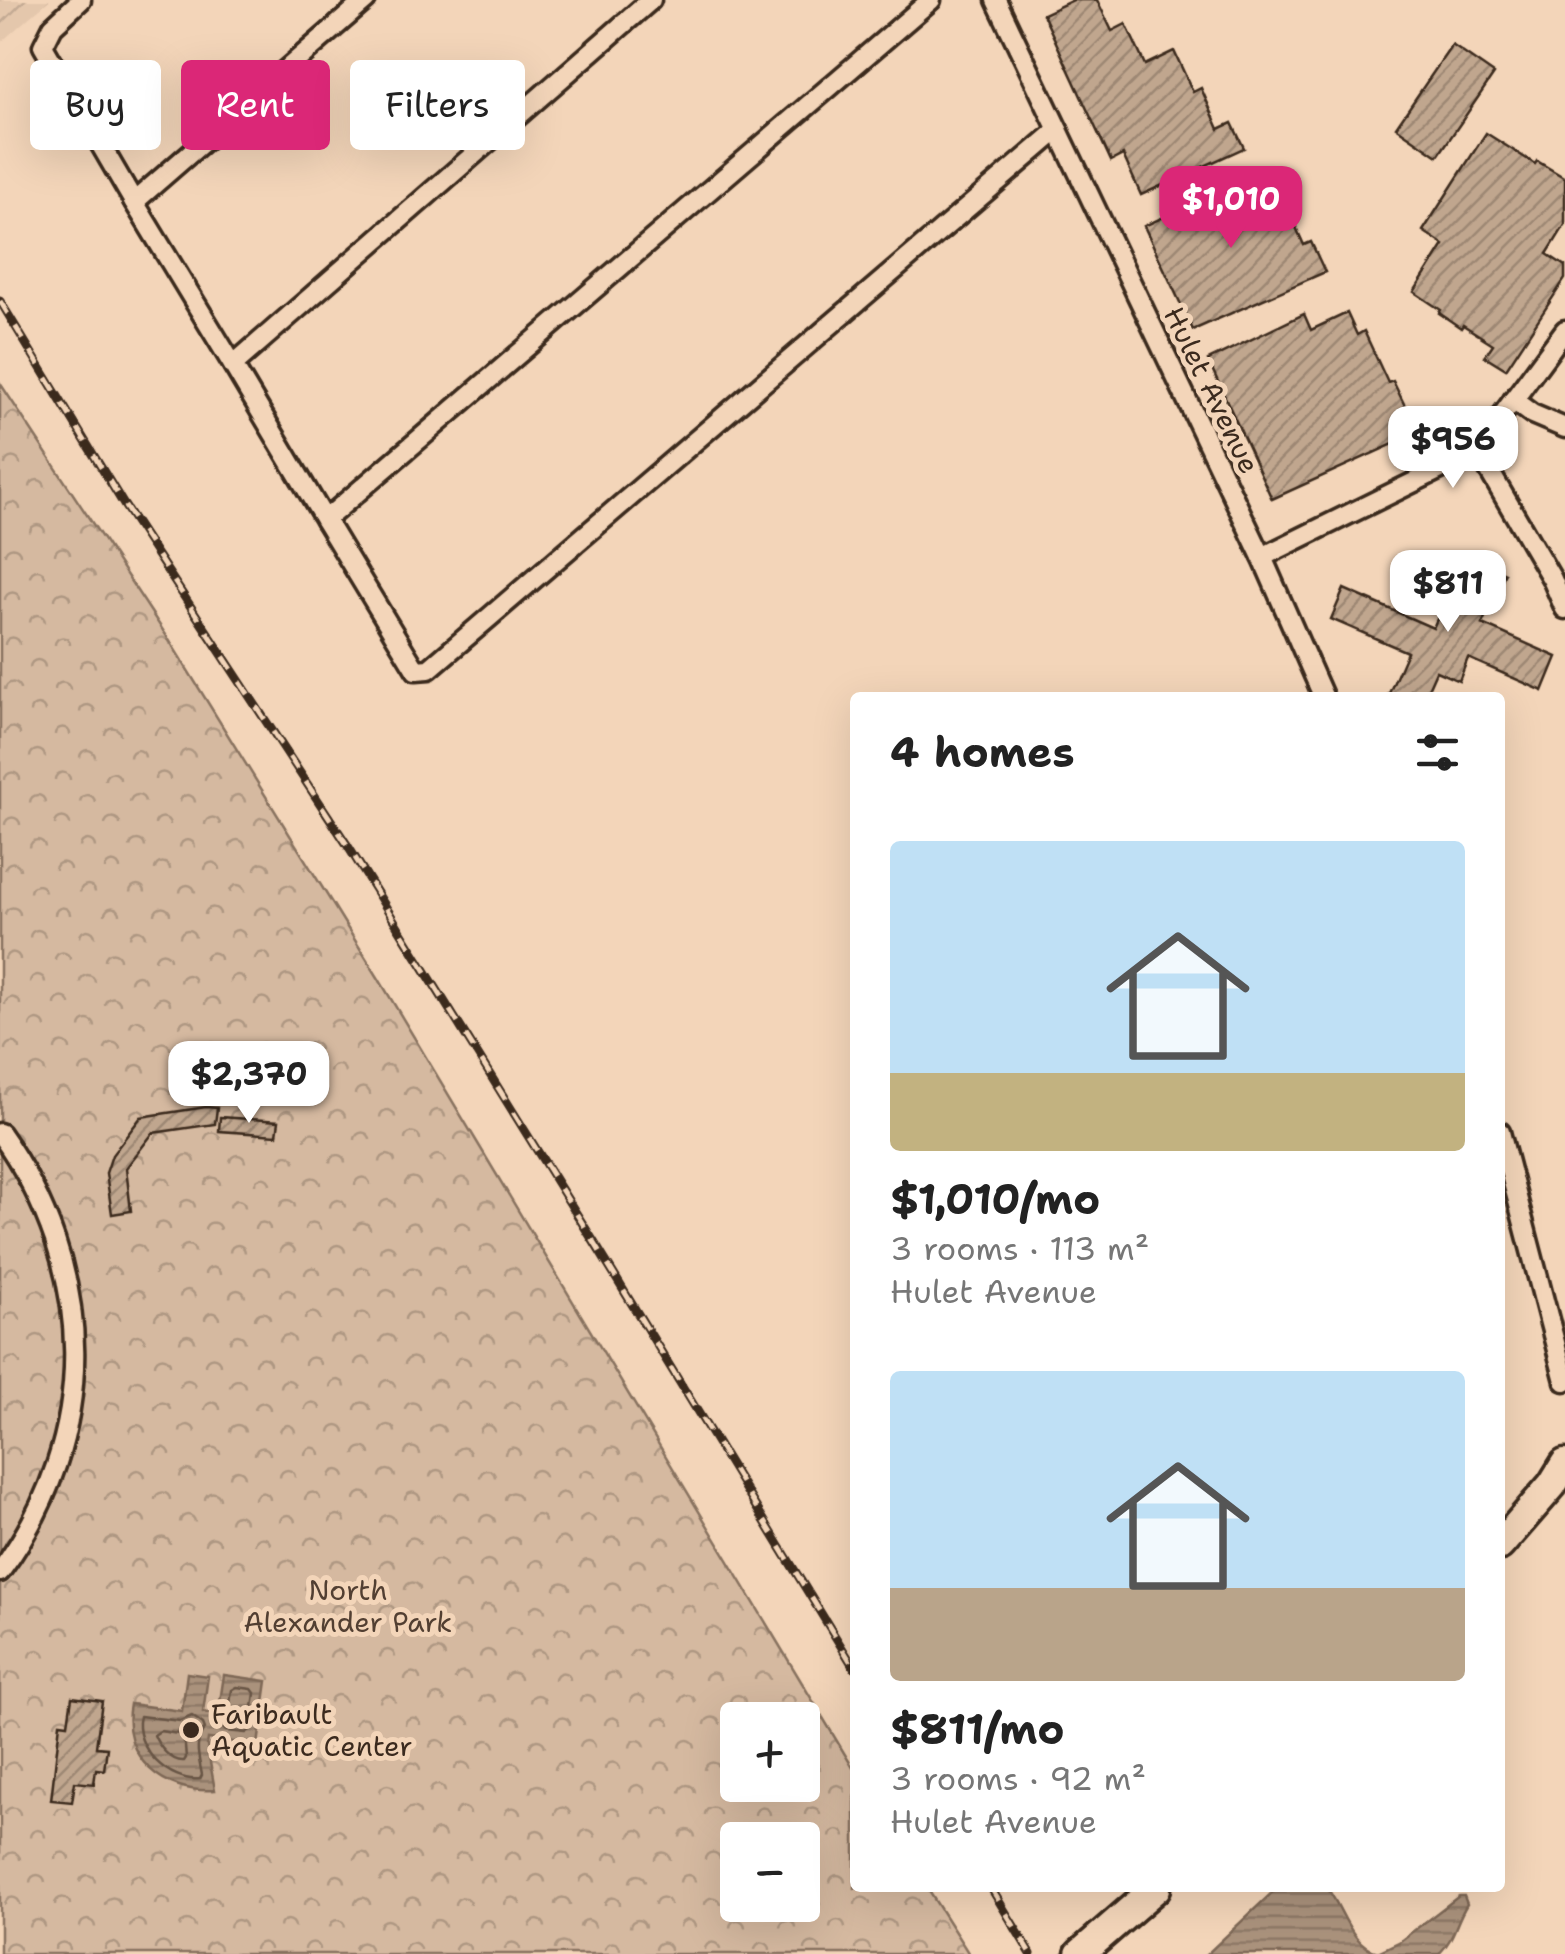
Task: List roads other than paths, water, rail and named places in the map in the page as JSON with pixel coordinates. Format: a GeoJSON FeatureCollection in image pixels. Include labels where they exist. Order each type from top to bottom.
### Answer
{"type":"FeatureCollection","features":[{"type":"Feature","properties":{"kind":"highway"},"geometry":{"type":"LineString","coordinates":[[1505,1539],[1565,1464]]}},
{"type":"Feature","properties":{"kind":"highway"},"geometry":{"type":"LineString","coordinates":[[1080,1954],[1151,1892]]}},
{"type":"Feature","properties":{"kind":"street"},"geometry":{"type":"LineString","coordinates":[[81,0],[54,26],[43,46],[416,670],[429,669],[1058,130]]}},
{"type":"Feature","properties":{"kind":"street"},"geometry":{"type":"LineString","coordinates":[[134,202],[366,0]]}},
{"type":"Feature","properties":{"kind":"street"},"geometry":{"type":"LineString","coordinates":[[233,364],[652,0]]}},
{"type":"Feature","properties":{"kind":"street"},"geometry":{"type":"LineString","coordinates":[[325,520],[931,0]]}},
{"type":"Feature","properties":{"kind":"street","name":"Hulet Avenue"},"geometry":{"type":"LineString","coordinates":[[996,0],[1262,558],[1321,692]]}},
{"type":"Feature","properties":{"kind":"street"},"geometry":{"type":"LineString","coordinates":[[1262,558],[1448,467],[1476,448],[1565,330]]}},
{"type":"Feature","properties":{"kind":"street"},"geometry":{"type":"LineString","coordinates":[[1513,400],[1532,414],[1564,426]]}},
{"type":"Feature","properties":{"kind":"street"},"geometry":{"type":"LineString","coordinates":[[1476,448],[1552,579],[1565,609]]}},
{"type":"Feature","properties":{"kind":"street"},"geometry":{"type":"LineString","coordinates":[[0,1133],[31,1181],[58,1244],[70,1298],[74,1360],[70,1415],[57,1464],[38,1510],[0,1572]]}},
{"type":"Feature","properties":{"kind":"street"},"geometry":{"type":"LineString","coordinates":[[1505,1151],[1565,1381]]}},
{"type":"Feature","properties":{"kind":"water"},"geometry":{"type":"Polygon","coordinates":[[[187,1673],[208,1676],[203,1712],[218,1715],[224,1675],[267,1681],[258,1745],[208,1739],[215,1790],[196,1790],[163,1779],[139,1756],[132,1740],[130,1704],[182,1711],[187,1673]]]}},
{"type":"Feature","properties":{"kind":"water"},"geometry":{"type":"Polygon","coordinates":[[[1273,1892],[1329,1892],[1360,1942],[1378,1952],[1399,1942],[1459,1896],[1464,1896],[1467,1904],[1439,1954],[1207,1954],[1273,1892]]]}},
{"type":"Feature","properties":{"kind":"railway"},"geometry":{"type":"LineString","coordinates":[[0,301],[124,505],[346,843],[850,1661]]}},
{"type":"Feature","properties":{"kind":"railway"},"geometry":{"type":"LineString","coordinates":[[993,1892],[1031,1954]]}},
{"type":"Feature","properties":{"kind":"place","name":"Faribault Aquatic Center"},"geometry":{"type":"Point","coordinates":[191,1730]}},
{"type":"Feature","properties":{"kind":"park label","name":"North Alexander Park"},"geometry":{"type":"Point","coordinates":[348,1606]}}]}
